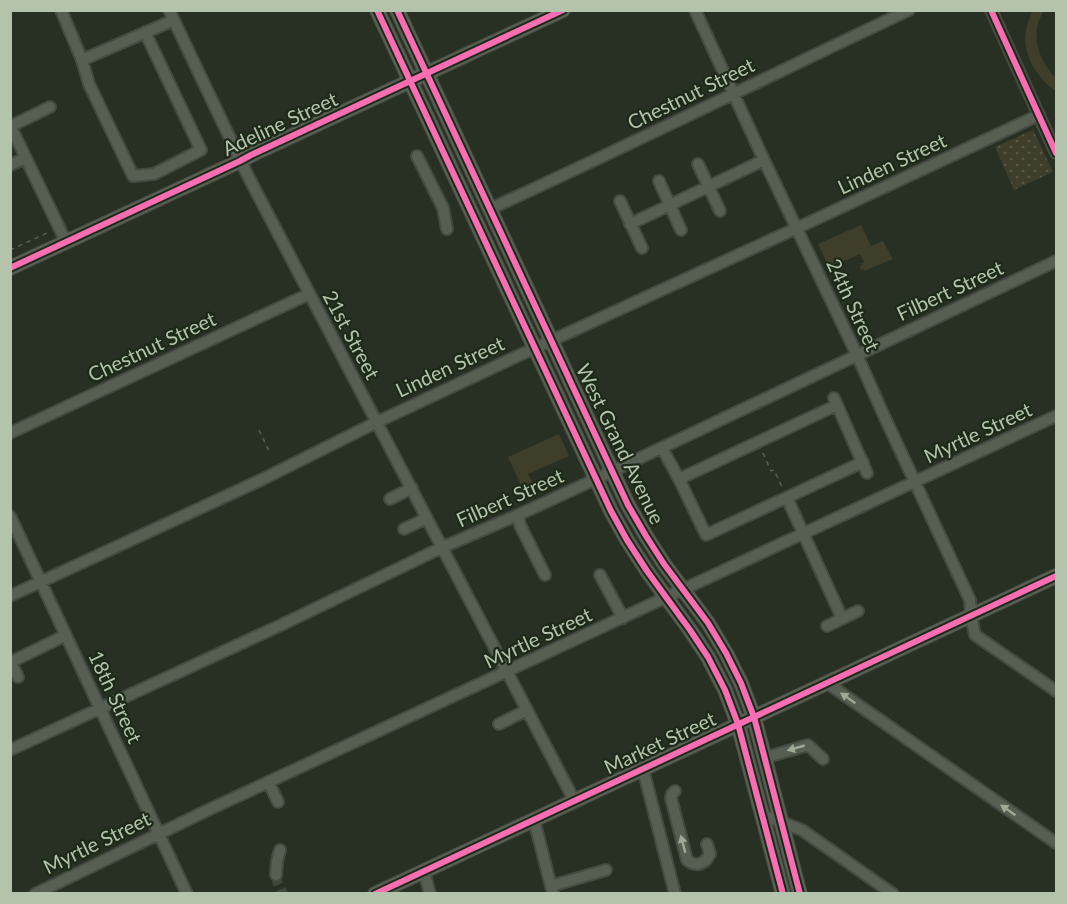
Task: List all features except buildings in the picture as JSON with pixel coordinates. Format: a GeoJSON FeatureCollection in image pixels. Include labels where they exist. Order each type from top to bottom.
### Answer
{"type":"FeatureCollection","features":[{"type":"Feature","properties":{"kind":"main road","name":"West Grand Avenue"},"geometry":{"type":"LineString","coordinates":[[377,10],[534,348],[627,540],[708,657],[725,690],[738,724],[783,894]]}},
{"type":"Feature","properties":{"kind":"main road","name":"West Grand Avenue"},"geometry":{"type":"LineString","coordinates":[[397,10],[628,505],[646,536],[708,623],[741,683],[754,717],[800,894]]}},
{"type":"Feature","properties":{"kind":"main road","name":"Adeline Street"},"geometry":{"type":"LineString","coordinates":[[10,268],[563,10]]}},
{"type":"Feature","properties":{"kind":"main road","name":"Market Street"},"geometry":{"type":"LineString","coordinates":[[375,894],[1056,576]]}},
{"type":"Feature","properties":{"kind":"street"},"geometry":{"type":"LineString","coordinates":[[61,10],[82,60],[89,84],[133,176],[154,174],[201,150],[145,32]]}},
{"type":"Feature","properties":{"kind":"street","name":"24th Street"},"geometry":{"type":"LineString","coordinates":[[695,10],[970,600],[970,616],[975,635],[1056,691]]}},
{"type":"Feature","properties":{"kind":"street","name":"Chestnut Street"},"geometry":{"type":"LineString","coordinates":[[490,209],[909,10]]}},
{"type":"Feature","properties":{"kind":"street"},"geometry":{"type":"LineString","coordinates":[[991,10],[1056,153]]}},
{"type":"Feature","properties":{"kind":"street"},"geometry":{"type":"LineString","coordinates":[[82,60],[145,32],[171,15]]}},
{"type":"Feature","properties":{"kind":"street","name":"21st Street"},"geometry":{"type":"LineString","coordinates":[[171,15],[240,161],[574,800]]}},
{"type":"Feature","properties":{"kind":"street"},"geometry":{"type":"LineString","coordinates":[[50,107],[12,130],[66,242]]}},
{"type":"Feature","properties":{"kind":"street","name":"Linden Street"},"geometry":{"type":"LineString","coordinates":[[10,596],[261,480],[377,422],[551,340],[1039,115]]}},
{"type":"Feature","properties":{"kind":"street"},"geometry":{"type":"LineString","coordinates":[[417,156],[442,208],[447,229]]}},
{"type":"Feature","properties":{"kind":"street"},"geometry":{"type":"LineString","coordinates":[[10,165],[26,158]]}},
{"type":"Feature","properties":{"kind":"street"},"geometry":{"type":"LineString","coordinates":[[630,224],[764,160]]}},
{"type":"Feature","properties":{"kind":"street"},"geometry":{"type":"LineString","coordinates":[[698,164],[720,211]]}},
{"type":"Feature","properties":{"kind":"street"},"geometry":{"type":"LineString","coordinates":[[659,181],[681,230]]}},
{"type":"Feature","properties":{"kind":"street"},"geometry":{"type":"LineString","coordinates":[[620,201],[642,248]]}},
{"type":"Feature","properties":{"kind":"street","name":"Filbert Street"},"geometry":{"type":"LineString","coordinates":[[10,750],[281,625],[443,547],[612,472],[1056,261]]}},
{"type":"Feature","properties":{"kind":"street","name":"Chestnut Street"},"geometry":{"type":"LineString","coordinates":[[10,433],[309,294]]}},
{"type":"Feature","properties":{"kind":"street"},"geometry":{"type":"LineString","coordinates":[[662,448],[680,479],[706,535],[787,498],[865,467],[835,402],[680,479]]}},
{"type":"Feature","properties":{"kind":"street","name":"Myrtle Street"},"geometry":{"type":"LineString","coordinates":[[34,894],[1056,416]]}},
{"type":"Feature","properties":{"kind":"street"},"geometry":{"type":"LineString","coordinates":[[390,499],[412,488]]}},
{"type":"Feature","properties":{"kind":"street"},"geometry":{"type":"LineString","coordinates":[[787,498],[842,618]]}},
{"type":"Feature","properties":{"kind":"street"},"geometry":{"type":"LineString","coordinates":[[518,515],[520,525],[545,575]]}},
{"type":"Feature","properties":{"kind":"street","name":"18th Street"},"geometry":{"type":"LineString","coordinates":[[11,517],[187,894]]}},
{"type":"Feature","properties":{"kind":"street"},"geometry":{"type":"LineString","coordinates":[[404,529],[428,518]]}},
{"type":"Feature","properties":{"kind":"street"},"geometry":{"type":"LineString","coordinates":[[600,575],[623,618]]}},
{"type":"Feature","properties":{"kind":"street"},"geometry":{"type":"LineString","coordinates":[[827,626],[858,611]]}},
{"type":"Feature","properties":{"kind":"street"},"geometry":{"type":"LineString","coordinates":[[18,677],[11,662],[66,635]]}},
{"type":"Feature","properties":{"kind":"street"},"geometry":{"type":"LineString","coordinates":[[827,683],[1056,843]]}},
{"type":"Feature","properties":{"kind":"street"},"geometry":{"type":"LineString","coordinates":[[499,724],[527,710]]}},
{"type":"Feature","properties":{"kind":"street"},"geometry":{"type":"LineString","coordinates":[[764,758],[808,745],[823,759]]}},
{"type":"Feature","properties":{"kind":"street"},"geometry":{"type":"LineString","coordinates":[[643,769],[675,894]]}},
{"type":"Feature","properties":{"kind":"street"},"geometry":{"type":"LineString","coordinates":[[269,783],[278,802]]}},
{"type":"Feature","properties":{"kind":"street"},"geometry":{"type":"LineString","coordinates":[[675,791],[671,798],[687,860],[691,864],[700,864],[706,860],[710,854],[707,844]]}},
{"type":"Feature","properties":{"kind":"street"},"geometry":{"type":"LineString","coordinates":[[763,814],[802,830],[892,894]]}},
{"type":"Feature","properties":{"kind":"street"},"geometry":{"type":"LineString","coordinates":[[534,820],[552,890],[606,870]]}},
{"type":"Feature","properties":{"kind":"street"},"geometry":{"type":"LineString","coordinates":[[276,875],[280,850]]}},
{"type":"Feature","properties":{"kind":"street"},"geometry":{"type":"LineString","coordinates":[[424,871],[430,894]]}},
{"type":"Feature","properties":{"kind":"path"},"geometry":{"type":"LineString","coordinates":[[10,250],[48,233],[46,224]]}},
{"type":"Feature","properties":{"kind":"path"},"geometry":{"type":"LineString","coordinates":[[259,430],[270,453]]}},
{"type":"Feature","properties":{"kind":"path"},"geometry":{"type":"LineString","coordinates":[[758,442],[787,498]]}},
{"type":"Feature","properties":{"kind":"green space"},"geometry":{"type":"Polygon","coordinates":[[[1032,11],[1044,11],[1039,19],[1036,37],[1040,55],[1056,78],[1056,91],[1039,75],[1028,54],[1025,35],[1032,11]]]}},
{"type":"Feature","properties":{"kind":"green space"},"geometry":{"type":"Polygon","coordinates":[[[1033,130],[1053,172],[1014,190],[995,147],[1033,130]]]}},
{"type":"Feature","properties":{"kind":"green space"},"geometry":{"type":"Polygon","coordinates":[[[861,225],[871,246],[883,241],[893,259],[864,271],[860,266],[864,262],[860,254],[829,268],[818,244],[861,225]]]}},
{"type":"Feature","properties":{"kind":"green space"},"geometry":{"type":"Polygon","coordinates":[[[559,434],[569,456],[528,474],[536,490],[525,494],[508,457],[559,434]]]}},
{"type":"Feature","properties":{"kind":"tunnel"},"geometry":{"type":"LineString","coordinates":[[276,875],[283,894]]}},
{"type":"Feature","properties":{"kind":"cycle path"},"geometry":{"type":"LineString","coordinates":[[377,10],[611,511],[647,571],[708,657],[725,690],[738,724],[783,894]]}},
{"type":"Feature","properties":{"kind":"cycle path"},"geometry":{"type":"LineString","coordinates":[[397,10],[628,505],[664,564],[708,623],[741,683],[754,717],[800,894]]}},
{"type":"Feature","properties":{"kind":"cycle path"},"geometry":{"type":"LineString","coordinates":[[10,268],[563,10]]}},
{"type":"Feature","properties":{"kind":"cycle path"},"geometry":{"type":"LineString","coordinates":[[991,10],[1056,153]]}},
{"type":"Feature","properties":{"kind":"cycle path"},"geometry":{"type":"LineString","coordinates":[[375,894],[1056,576]]}}]}
